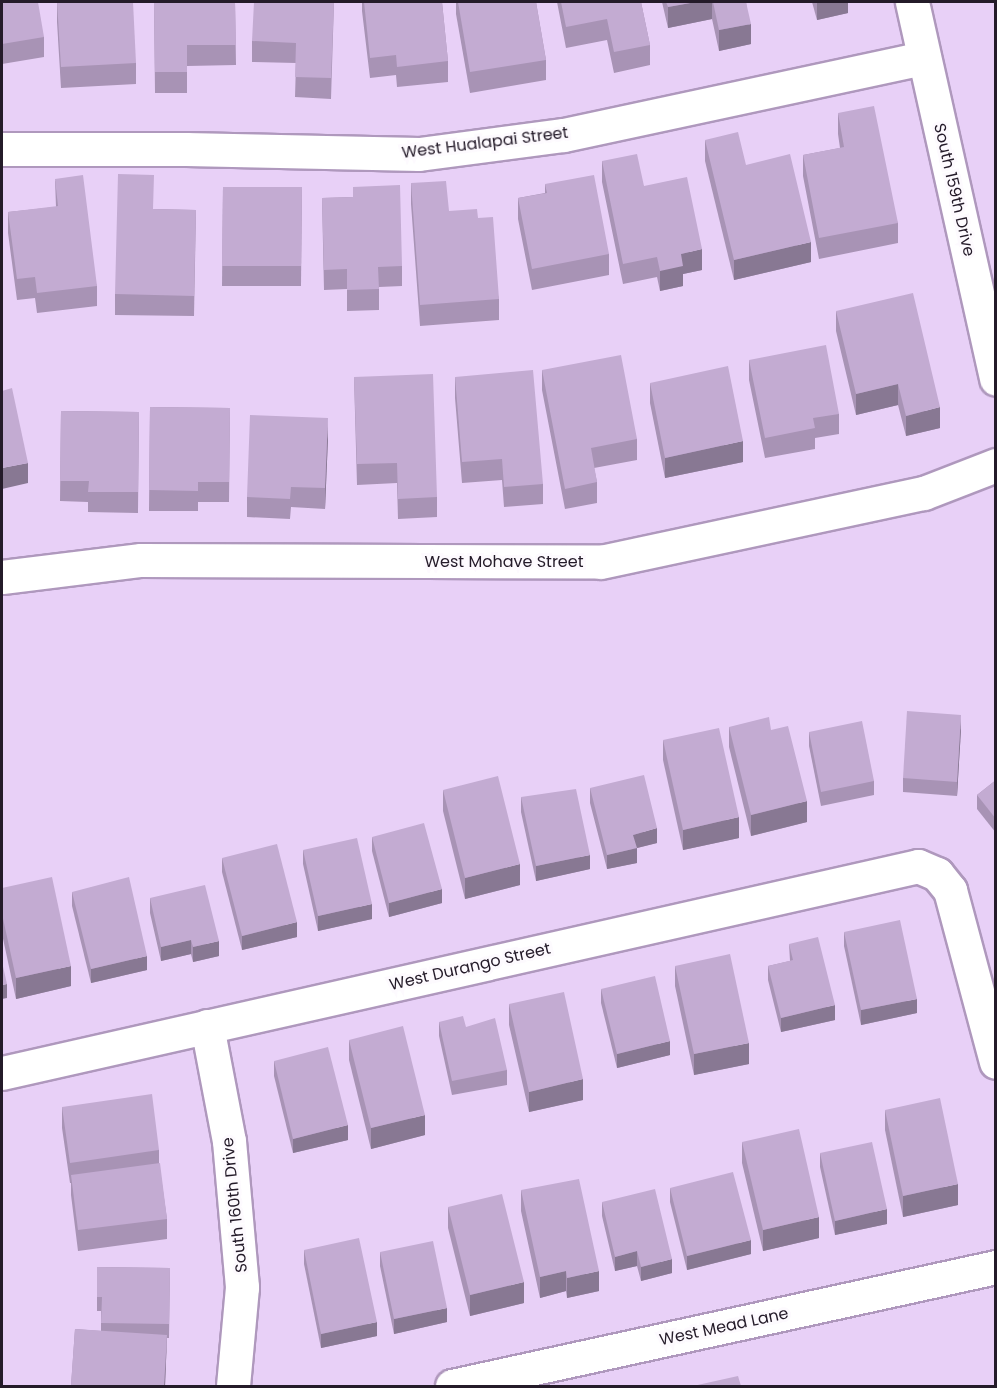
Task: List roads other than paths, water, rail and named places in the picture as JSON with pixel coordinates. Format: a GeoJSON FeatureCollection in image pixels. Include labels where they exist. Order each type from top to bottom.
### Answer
{"type":"FeatureCollection","features":[{"type":"Feature","properties":{"kind":"street","name":"South 159th Drive"},"geometry":{"type":"LineString","coordinates":[[912,2],[996,379]]}},
{"type":"Feature","properties":{"kind":"street","name":"West Hualapai Street"},"geometry":{"type":"LineString","coordinates":[[2,149],[186,148],[419,154],[564,135],[924,58]]}},
{"type":"Feature","properties":{"kind":"street","name":"West Mohave Street"},"geometry":{"type":"LineString","coordinates":[[2,577],[141,561],[601,562],[924,493],[996,465]]}},
{"type":"Feature","properties":{"kind":"street","name":"West Durango Street"},"geometry":{"type":"LineString","coordinates":[[2,1072],[918,866],[937,873],[950,890],[996,1062]]}},
{"type":"Feature","properties":{"kind":"street","name":"South 160th Drive"},"geometry":{"type":"LineString","coordinates":[[207,1026],[229,1141],[242,1287],[233,1386]]}},
{"type":"Feature","properties":{"kind":"street","name":"West Mead Lane"},"geometry":{"type":"LineString","coordinates":[[452,1386],[996,1267]]}}]}
